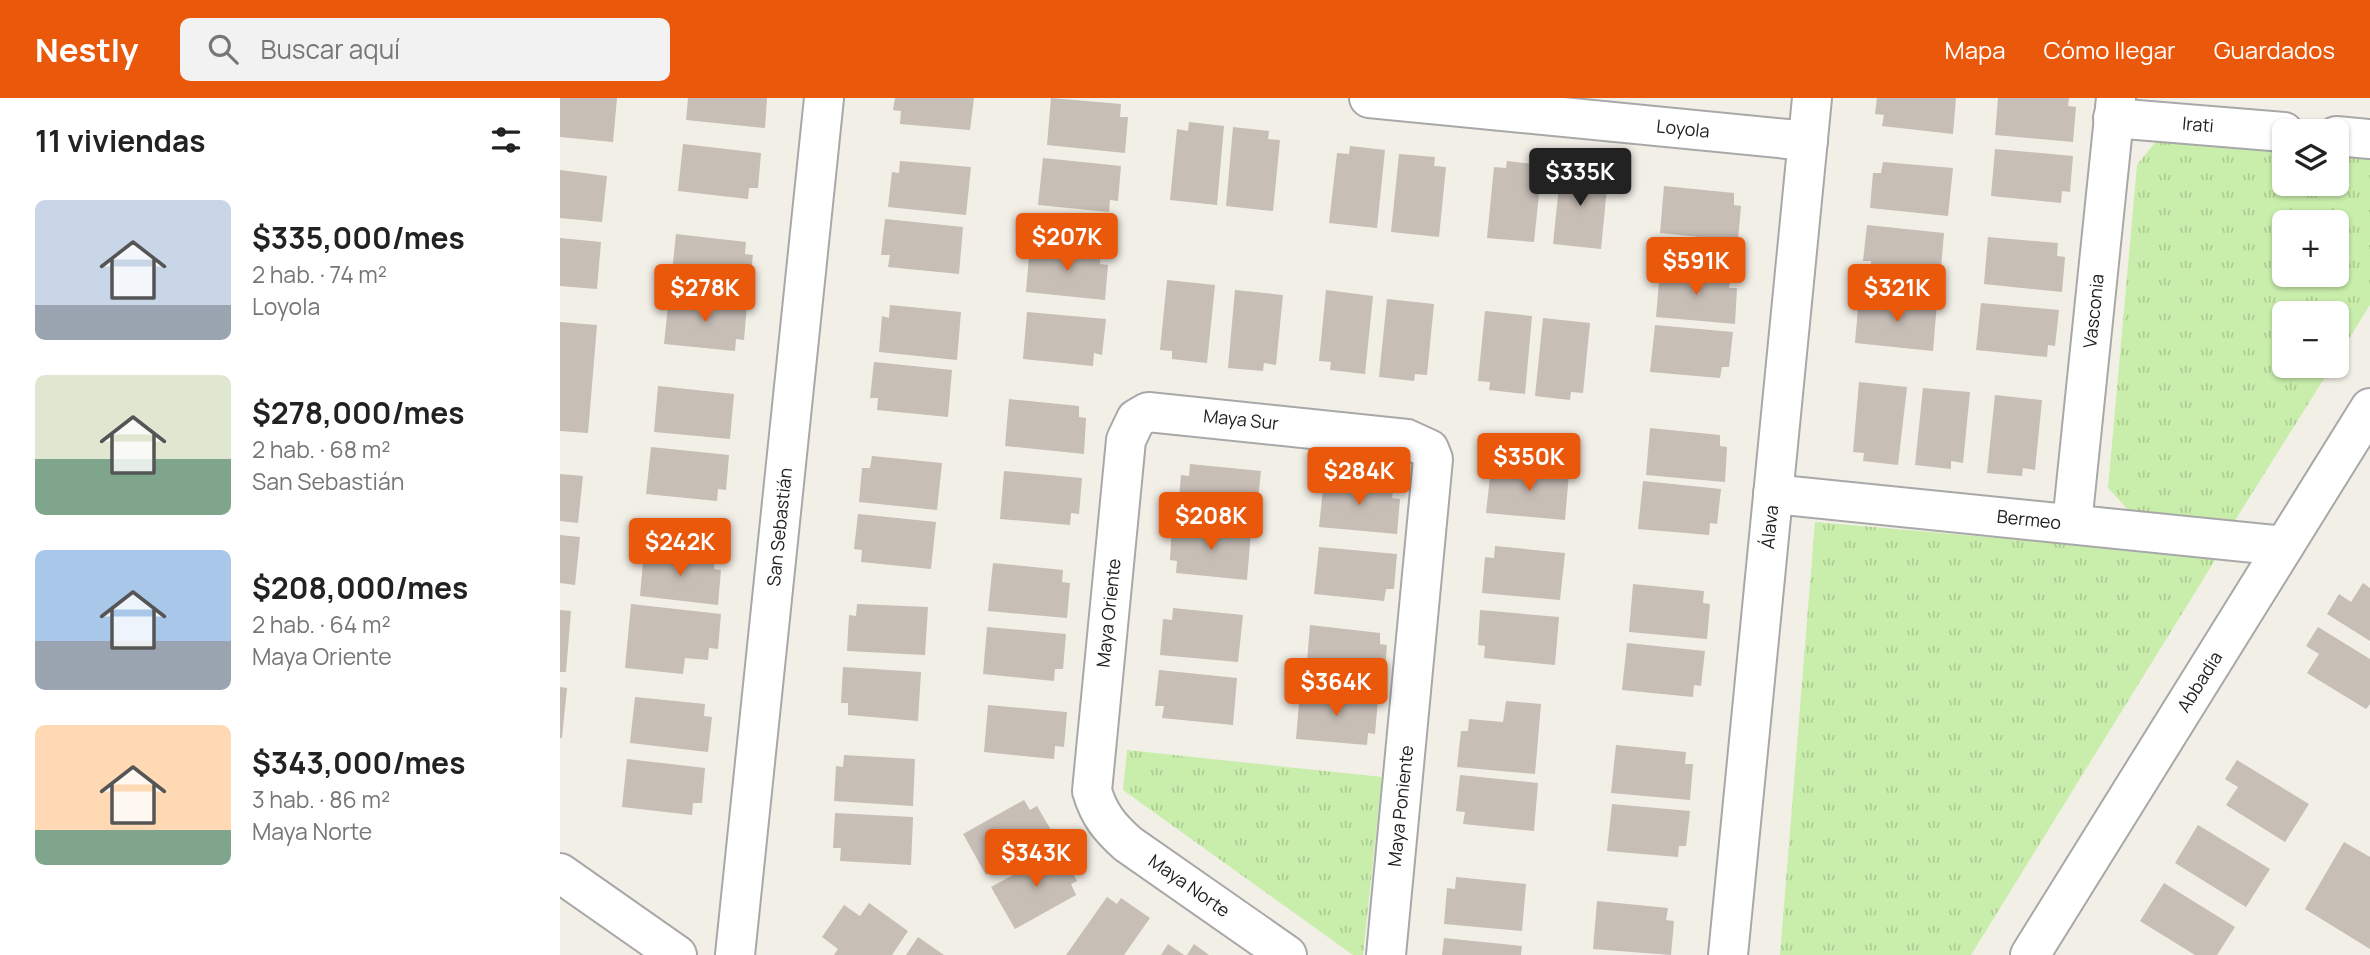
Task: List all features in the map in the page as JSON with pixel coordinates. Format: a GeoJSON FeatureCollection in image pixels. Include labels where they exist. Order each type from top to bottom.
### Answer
{"type":"FeatureCollection","features":[{"type":"Feature","properties":{"kind":"street","name":"San Sebastián"},"geometry":{"type":"LineString","coordinates":[[735,955],[824,98]]}},
{"type":"Feature","properties":{"kind":"street","name":"Loyola"},"geometry":{"type":"LineString","coordinates":[[1369,98],[1475,103],[1808,141]]}},
{"type":"Feature","properties":{"kind":"street","name":"Álava"},"geometry":{"type":"LineString","coordinates":[[1728,955],[1812,98]]}},
{"type":"Feature","properties":{"kind":"street","name":"Irati"},"geometry":{"type":"LineString","coordinates":[[2114,108],[2272,130]]}},
{"type":"Feature","properties":{"kind":"street","name":"Vasconia"},"geometry":{"type":"LineString","coordinates":[[2072,524],[2114,108]]}},
{"type":"Feature","properties":{"kind":"street"},"geometry":{"type":"LineString","coordinates":[[2349,137],[2370,139]]}},
{"type":"Feature","properties":{"kind":"street","name":"Abbadia"},"geometry":{"type":"LineString","coordinates":[[2030,955],[2370,408]]}},
{"type":"Feature","properties":{"kind":"street","name":"Maya Sur"},"geometry":{"type":"LineString","coordinates":[[1136,419],[1148,412],[1160,411],[1407,439],[1429,449]]}},
{"type":"Feature","properties":{"kind":"street","name":"Maya Oriente"},"geometry":{"type":"LineString","coordinates":[[1098,810],[1092,791],[1096,744],[1126,440],[1136,419]]}},
{"type":"Feature","properties":{"kind":"street","name":"Maya Poniente"},"geometry":{"type":"LineString","coordinates":[[1386,955],[1435,470],[1429,449]]}},
{"type":"Feature","properties":{"kind":"street","name":"Bermeo"},"geometry":{"type":"LineString","coordinates":[[1773,494],[2284,546]]}},
{"type":"Feature","properties":{"kind":"street","name":"Maya Norte"},"geometry":{"type":"LineString","coordinates":[[1098,810],[1110,828],[1128,844],[1287,955]]}},
{"type":"Feature","properties":{"kind":"street"},"geometry":{"type":"LineString","coordinates":[[560,873],[677,955]]}},
{"type":"Feature","properties":{"kind":"green space"},"geometry":{"type":"Polygon","coordinates":[[[2157,140],[2272,150],[2272,196],[2349,196],[2349,157],[2370,159],[2370,305],[2349,338],[2349,301],[2272,301],[2272,378],[2324,378],[2234,522],[2132,514],[2108,488],[2137,165],[2157,140]]]}},
{"type":"Feature","properties":{"kind":"green space"},"geometry":{"type":"Polygon","coordinates":[[[1815,522],[2217,557],[1971,955],[1780,955],[1815,522]]]}},
{"type":"Feature","properties":{"kind":"green space"},"geometry":{"type":"Polygon","coordinates":[[[1127,750],[1382,777],[1363,955],[1353,955],[1123,790],[1127,750]]]}},
{"type":"Feature","properties":{"kind":"building"},"geometry":{"type":"Polygon","coordinates":[[[560,98],[617,98],[613,142],[560,137],[560,98]]]}},
{"type":"Feature","properties":{"kind":"building"},"geometry":{"type":"Polygon","coordinates":[[[688,98],[767,98],[765,128],[686,120],[688,98]]]}},
{"type":"Feature","properties":{"kind":"building"},"geometry":{"type":"Polygon","coordinates":[[[895,98],[974,98],[970,130],[900,124],[901,111],[893,110],[895,98]]]}},
{"type":"Feature","properties":{"kind":"building"},"geometry":{"type":"Polygon","coordinates":[[[1051,98],[1121,104],[1120,117],[1128,117],[1125,153],[1047,145],[1051,98]]]}},
{"type":"Feature","properties":{"kind":"building"},"geometry":{"type":"Polygon","coordinates":[[[1877,98],[1956,98],[1953,134],[1882,126],[1884,115],[1875,114],[1877,98]]]}},
{"type":"Feature","properties":{"kind":"building"},"geometry":{"type":"Polygon","coordinates":[[[1998,98],[2069,98],[2068,106],[2076,107],[2073,142],[1995,135],[1998,98]]]}},
{"type":"Feature","properties":{"kind":"building"},"geometry":{"type":"Polygon","coordinates":[[[1189,122],[1224,126],[1217,205],[1170,200],[1177,129],[1188,131],[1189,122]]]}},
{"type":"Feature","properties":{"kind":"building"},"geometry":{"type":"Polygon","coordinates":[[[1233,127],[1269,131],[1268,139],[1280,140],[1273,211],[1226,206],[1233,127]]]}},
{"type":"Feature","properties":{"kind":"building"},"geometry":{"type":"Polygon","coordinates":[[[683,144],[761,153],[758,188],[749,188],[748,199],[678,191],[683,144]]]}},
{"type":"Feature","properties":{"kind":"building"},"geometry":{"type":"Polygon","coordinates":[[[1350,146],[1385,150],[1377,228],[1329,223],[1337,153],[1349,154],[1350,146]]]}},
{"type":"Feature","properties":{"kind":"building"},"geometry":{"type":"Polygon","coordinates":[[[1995,149],[2073,156],[2070,192],[2062,191],[2061,203],[1991,196],[1995,149]]]}},
{"type":"Feature","properties":{"kind":"building"},"geometry":{"type":"Polygon","coordinates":[[[1399,154],[1435,157],[1434,166],[1446,167],[1439,237],[1391,232],[1399,154]]]}},
{"type":"Feature","properties":{"kind":"building"},"geometry":{"type":"Polygon","coordinates":[[[1043,158],[1121,166],[1118,201],[1110,200],[1109,212],[1038,205],[1043,158]]]}},
{"type":"Feature","properties":{"kind":"building"},"geometry":{"type":"Polygon","coordinates":[[[900,161],[971,167],[966,215],[888,207],[892,172],[899,173],[900,161]]]}},
{"type":"Feature","properties":{"kind":"building"},"geometry":{"type":"Polygon","coordinates":[[[1507,161],[1542,165],[1534,242],[1487,238],[1494,167],[1506,168],[1507,161]]]}},
{"type":"Feature","properties":{"kind":"building"},"geometry":{"type":"Polygon","coordinates":[[[1883,162],[1953,168],[1948,216],[1870,208],[1873,173],[1881,173],[1883,162]]]}},
{"type":"Feature","properties":{"kind":"building"},"geometry":{"type":"Polygon","coordinates":[[[1561,166],[1597,169],[1597,177],[1608,178],[1601,249],[1553,244],[1561,166]]]}},
{"type":"Feature","properties":{"kind":"building"},"geometry":{"type":"Polygon","coordinates":[[[560,170],[607,176],[602,222],[560,218],[560,170]]]}},
{"type":"Feature","properties":{"kind":"building"},"geometry":{"type":"Polygon","coordinates":[[[1664,186],[1734,193],[1734,205],[1741,206],[1738,241],[1660,233],[1664,186]]]}},
{"type":"Feature","properties":{"kind":"building"},"geometry":{"type":"Polygon","coordinates":[[[885,219],[963,227],[959,274],[888,267],[890,255],[881,255],[885,219]]]}},
{"type":"Feature","properties":{"kind":"building"},"geometry":{"type":"Polygon","coordinates":[[[1867,225],[1944,233],[1940,280],[1870,273],[1871,261],[1863,261],[1867,225]]]}},
{"type":"Feature","properties":{"kind":"building"},"geometry":{"type":"Polygon","coordinates":[[[676,234],[746,242],[745,254],[753,255],[749,290],[671,282],[676,234]]]}},
{"type":"Feature","properties":{"kind":"building"},"geometry":{"type":"Polygon","coordinates":[[[1988,237],[2058,243],[2057,256],[2065,257],[2062,292],[1984,284],[1988,237]]]}},
{"type":"Feature","properties":{"kind":"building"},"geometry":{"type":"Polygon","coordinates":[[[560,238],[601,242],[597,289],[560,286],[560,238]]]}},
{"type":"Feature","properties":{"kind":"building"},"geometry":{"type":"Polygon","coordinates":[[[1030,245],[1101,251],[1100,264],[1108,265],[1105,300],[1026,292],[1030,245]]]}},
{"type":"Feature","properties":{"kind":"building"},"geometry":{"type":"Polygon","coordinates":[[[1660,269],[1731,276],[1729,288],[1737,288],[1735,324],[1656,317],[1660,269]]]}},
{"type":"Feature","properties":{"kind":"building"},"geometry":{"type":"Polygon","coordinates":[[[1167,280],[1215,285],[1207,363],[1172,359],[1172,351],[1160,350],[1167,280]]]}},
{"type":"Feature","properties":{"kind":"building"},"geometry":{"type":"Polygon","coordinates":[[[1235,290],[1283,295],[1276,365],[1264,363],[1263,371],[1228,368],[1235,290]]]}},
{"type":"Feature","properties":{"kind":"building"},"geometry":{"type":"Polygon","coordinates":[[[1326,290],[1373,296],[1365,374],[1330,370],[1331,362],[1319,361],[1326,290]]]}},
{"type":"Feature","properties":{"kind":"building"},"geometry":{"type":"Polygon","coordinates":[[[1867,296],[1937,303],[1933,351],[1855,343],[1858,308],[1866,308],[1867,296]]]}},
{"type":"Feature","properties":{"kind":"building"},"geometry":{"type":"Polygon","coordinates":[[[669,297],[747,305],[744,340],[736,339],[735,351],[664,344],[669,297]]]}},
{"type":"Feature","properties":{"kind":"building"},"geometry":{"type":"Polygon","coordinates":[[[1387,299],[1434,304],[1427,375],[1415,374],[1414,381],[1379,377],[1387,299]]]}},
{"type":"Feature","properties":{"kind":"building"},"geometry":{"type":"Polygon","coordinates":[[[1981,303],[2059,310],[2055,346],[2048,345],[2047,357],[1976,350],[1981,303]]]}},
{"type":"Feature","properties":{"kind":"building"},"geometry":{"type":"Polygon","coordinates":[[[890,305],[961,312],[957,360],[879,352],[882,316],[889,318],[890,305]]]}},
{"type":"Feature","properties":{"kind":"building"},"geometry":{"type":"Polygon","coordinates":[[[1485,311],[1532,316],[1525,394],[1489,390],[1490,382],[1478,381],[1485,311]]]}},
{"type":"Feature","properties":{"kind":"building"},"geometry":{"type":"Polygon","coordinates":[[[1027,312],[1106,319],[1102,355],[1094,353],[1093,366],[1023,359],[1027,312]]]}},
{"type":"Feature","properties":{"kind":"building"},"geometry":{"type":"Polygon","coordinates":[[[1543,318],[1590,323],[1583,393],[1571,392],[1570,400],[1535,396],[1543,318]]]}},
{"type":"Feature","properties":{"kind":"building"},"geometry":{"type":"Polygon","coordinates":[[[560,322],[597,325],[588,433],[560,431],[560,322]]]}},
{"type":"Feature","properties":{"kind":"building"},"geometry":{"type":"Polygon","coordinates":[[[1655,325],[1733,332],[1729,367],[1722,367],[1720,378],[1650,372],[1655,325]]]}},
{"type":"Feature","properties":{"kind":"building"},"geometry":{"type":"Polygon","coordinates":[[[874,362],[952,370],[948,417],[877,410],[878,398],[870,398],[874,362]]]}},
{"type":"Feature","properties":{"kind":"building"},"geometry":{"type":"Polygon","coordinates":[[[1859,382],[1907,387],[1898,465],[1863,461],[1864,453],[1853,452],[1859,382]]]}},
{"type":"Feature","properties":{"kind":"building"},"geometry":{"type":"Polygon","coordinates":[[[658,386],[734,394],[730,439],[654,432],[658,386]]]}},
{"type":"Feature","properties":{"kind":"building"},"geometry":{"type":"Polygon","coordinates":[[[1923,388],[1970,392],[1963,463],[1951,461],[1951,469],[1915,465],[1923,388]]]}},
{"type":"Feature","properties":{"kind":"building"},"geometry":{"type":"Polygon","coordinates":[[[1995,395],[2042,400],[2035,470],[2023,468],[2022,476],[1987,473],[1995,395]]]}},
{"type":"Feature","properties":{"kind":"building"},"geometry":{"type":"Polygon","coordinates":[[[1009,399],[1079,406],[1079,417],[1086,418],[1084,454],[1005,446],[1009,399]]]}},
{"type":"Feature","properties":{"kind":"building"},"geometry":{"type":"Polygon","coordinates":[[[1650,428],[1720,435],[1720,446],[1727,447],[1725,482],[1646,475],[1650,428]]]}},
{"type":"Feature","properties":{"kind":"building"},"geometry":{"type":"Polygon","coordinates":[[[651,447],[729,455],[726,490],[718,489],[717,501],[646,494],[651,447]]]}},
{"type":"Feature","properties":{"kind":"building"},"geometry":{"type":"Polygon","coordinates":[[[872,456],[942,463],[937,510],[859,502],[862,468],[870,468],[872,456]]]}},
{"type":"Feature","properties":{"kind":"building"},"geometry":{"type":"Polygon","coordinates":[[[1190,464],[1261,471],[1256,519],[1178,511],[1181,475],[1189,476],[1190,464]]]}},
{"type":"Feature","properties":{"kind":"building"},"geometry":{"type":"Polygon","coordinates":[[[1499,466],[1569,473],[1565,520],[1486,513],[1490,477],[1498,478],[1499,466]]]}},
{"type":"Feature","properties":{"kind":"building"},"geometry":{"type":"Polygon","coordinates":[[[1004,471],[1082,478],[1079,514],[1071,513],[1070,525],[1000,519],[1004,471]]]}},
{"type":"Feature","properties":{"kind":"building"},"geometry":{"type":"Polygon","coordinates":[[[560,474],[583,476],[578,523],[560,521],[560,474]]]}},
{"type":"Feature","properties":{"kind":"building"},"geometry":{"type":"Polygon","coordinates":[[[1324,479],[1394,486],[1392,498],[1400,499],[1397,534],[1319,527],[1324,479]]]}},
{"type":"Feature","properties":{"kind":"building"},"geometry":{"type":"Polygon","coordinates":[[[1643,481],[1721,489],[1717,524],[1710,523],[1709,535],[1638,529],[1643,481]]]}},
{"type":"Feature","properties":{"kind":"building"},"geometry":{"type":"Polygon","coordinates":[[[858,514],[936,522],[931,569],[861,562],[862,550],[854,549],[858,514]]]}},
{"type":"Feature","properties":{"kind":"building"},"geometry":{"type":"Polygon","coordinates":[[[1172,525],[1251,532],[1247,580],[1176,573],[1177,561],[1170,560],[1172,525]]]}},
{"type":"Feature","properties":{"kind":"building"},"geometry":{"type":"Polygon","coordinates":[[[560,535],[580,537],[575,585],[560,583],[560,535]]]}},
{"type":"Feature","properties":{"kind":"building"},"geometry":{"type":"Polygon","coordinates":[[[1495,546],[1565,553],[1560,600],[1482,593],[1485,557],[1494,558],[1495,546]]]}},
{"type":"Feature","properties":{"kind":"building"},"geometry":{"type":"Polygon","coordinates":[[[1319,547],[1397,554],[1394,589],[1386,589],[1384,601],[1314,594],[1319,547]]]}},
{"type":"Feature","properties":{"kind":"building"},"geometry":{"type":"Polygon","coordinates":[[[644,550],[715,557],[714,569],[721,570],[718,605],[640,596],[644,550]]]}},
{"type":"Feature","properties":{"kind":"building"},"geometry":{"type":"Polygon","coordinates":[[[993,563],[1063,570],[1062,582],[1070,583],[1067,618],[988,611],[993,563]]]}},
{"type":"Feature","properties":{"kind":"building"},"geometry":{"type":"Polygon","coordinates":[[[2363,583],[2370,588],[2370,641],[2327,614],[2339,594],[2351,602],[2363,583]]]}},
{"type":"Feature","properties":{"kind":"building"},"geometry":{"type":"Polygon","coordinates":[[[1633,584],[1704,591],[1703,603],[1710,604],[1707,639],[1629,632],[1633,584]]]}},
{"type":"Feature","properties":{"kind":"building"},"geometry":{"type":"Polygon","coordinates":[[[631,604],[721,614],[718,649],[709,648],[708,660],[685,658],[683,674],[625,668],[631,604]]]}},
{"type":"Feature","properties":{"kind":"building"},"geometry":{"type":"Polygon","coordinates":[[[857,604],[928,607],[925,655],[847,651],[849,615],[856,616],[857,604]]]}},
{"type":"Feature","properties":{"kind":"building"},"geometry":{"type":"Polygon","coordinates":[[[1173,608],[1243,615],[1238,662],[1160,655],[1163,619],[1172,620],[1173,608]]]}},
{"type":"Feature","properties":{"kind":"building"},"geometry":{"type":"Polygon","coordinates":[[[560,610],[571,611],[566,672],[560,672],[560,610]]]}},
{"type":"Feature","properties":{"kind":"building"},"geometry":{"type":"Polygon","coordinates":[[[1480,610],[1559,617],[1555,665],[1484,658],[1485,646],[1478,645],[1480,610]]]}},
{"type":"Feature","properties":{"kind":"building"},"geometry":{"type":"Polygon","coordinates":[[[1310,625],[1380,633],[1380,644],[1387,645],[1384,680],[1306,673],[1310,625]]]}},
{"type":"Feature","properties":{"kind":"building"},"geometry":{"type":"Polygon","coordinates":[[[987,627],[1066,634],[1063,669],[1055,669],[1054,681],[983,674],[987,627]]]}},
{"type":"Feature","properties":{"kind":"building"},"geometry":{"type":"Polygon","coordinates":[[[2318,627],[2370,659],[2370,704],[2366,709],[2307,673],[2319,654],[2306,646],[2318,627]]]}},
{"type":"Feature","properties":{"kind":"building"},"geometry":{"type":"Polygon","coordinates":[[[1627,643],[1705,651],[1701,686],[1694,685],[1693,697],[1622,690],[1627,643]]]}},
{"type":"Feature","properties":{"kind":"building"},"geometry":{"type":"Polygon","coordinates":[[[843,667],[921,672],[918,721],[848,715],[848,703],[841,703],[843,667]]]}},
{"type":"Feature","properties":{"kind":"building"},"geometry":{"type":"Polygon","coordinates":[[[1159,670],[1237,678],[1233,725],[1162,718],[1164,706],[1155,706],[1159,670]]]}},
{"type":"Feature","properties":{"kind":"building"},"geometry":{"type":"Polygon","coordinates":[[[560,687],[567,688],[562,738],[560,738],[560,687]]]}},
{"type":"Feature","properties":{"kind":"building"},"geometry":{"type":"Polygon","coordinates":[[[1300,691],[1378,699],[1375,734],[1368,733],[1367,745],[1296,739],[1300,691]]]}},
{"type":"Feature","properties":{"kind":"building"},"geometry":{"type":"Polygon","coordinates":[[[635,697],[705,704],[704,716],[712,717],[708,752],[630,743],[635,697]]]}},
{"type":"Feature","properties":{"kind":"building"},"geometry":{"type":"Polygon","coordinates":[[[1506,701],[1541,704],[1535,774],[1457,767],[1461,731],[1468,731],[1469,719],[1503,722],[1506,701]]]}},
{"type":"Feature","properties":{"kind":"building"},"geometry":{"type":"Polygon","coordinates":[[[988,705],[1067,712],[1064,747],[1055,746],[1054,759],[984,752],[988,705]]]}},
{"type":"Feature","properties":{"kind":"building"},"geometry":{"type":"Polygon","coordinates":[[[1616,745],[1686,752],[1685,764],[1693,764],[1690,800],[1611,793],[1616,745]]]}},
{"type":"Feature","properties":{"kind":"building"},"geometry":{"type":"Polygon","coordinates":[[[844,755],[915,759],[913,806],[834,801],[836,766],[843,767],[844,755]]]}},
{"type":"Feature","properties":{"kind":"building"},"geometry":{"type":"Polygon","coordinates":[[[627,759],[705,768],[702,803],[693,803],[692,815],[622,807],[627,759]]]}},
{"type":"Feature","properties":{"kind":"building"},"geometry":{"type":"Polygon","coordinates":[[[2237,760],[2309,804],[2285,842],[2226,805],[2238,787],[2225,779],[2237,760]]]}},
{"type":"Feature","properties":{"kind":"building"},"geometry":{"type":"Polygon","coordinates":[[[1460,775],[1538,783],[1534,831],[1463,824],[1465,812],[1456,811],[1460,775]]]}},
{"type":"Feature","properties":{"kind":"building"},"geometry":{"type":"Polygon","coordinates":[[[1024,800],[1030,810],[1037,806],[1055,837],[986,875],[963,834],[1024,800]]]}},
{"type":"Feature","properties":{"kind":"building"},"geometry":{"type":"Polygon","coordinates":[[[1612,804],[1690,811],[1686,846],[1679,846],[1678,857],[1607,851],[1612,804]]]}},
{"type":"Feature","properties":{"kind":"building"},"geometry":{"type":"Polygon","coordinates":[[[835,813],[913,817],[911,865],[840,861],[841,848],[833,848],[835,813]]]}},
{"type":"Feature","properties":{"kind":"building"},"geometry":{"type":"Polygon","coordinates":[[[2198,825],[2270,869],[2246,907],[2175,863],[2198,825]]]}},
{"type":"Feature","properties":{"kind":"building"},"geometry":{"type":"Polygon","coordinates":[[[2344,842],[2370,857],[2370,949],[2305,909],[2344,842]]]}},
{"type":"Feature","properties":{"kind":"building"},"geometry":{"type":"Polygon","coordinates":[[[1060,849],[1077,881],[1071,884],[1076,895],[1015,929],[991,887],[1060,849]]]}},
{"type":"Feature","properties":{"kind":"building"},"geometry":{"type":"Polygon","coordinates":[[[1456,877],[1526,884],[1522,931],[1444,924],[1447,888],[1455,889],[1456,877]]]}},
{"type":"Feature","properties":{"kind":"building"},"geometry":{"type":"Polygon","coordinates":[[[2164,883],[2235,927],[2217,955],[2195,955],[2140,921],[2164,883]]]}},
{"type":"Feature","properties":{"kind":"building"},"geometry":{"type":"Polygon","coordinates":[[[1107,897],[1117,904],[1121,898],[1150,918],[1124,955],[1066,955],[1107,897]]]}},
{"type":"Feature","properties":{"kind":"building"},"geometry":{"type":"Polygon","coordinates":[[[1597,901],[1668,908],[1666,920],[1674,921],[1671,955],[1593,949],[1597,901]]]}},
{"type":"Feature","properties":{"kind":"building"},"geometry":{"type":"Polygon","coordinates":[[[869,903],[908,931],[892,955],[834,955],[838,949],[822,937],[844,905],[860,916],[869,903]]]}},
{"type":"Feature","properties":{"kind":"building"},"geometry":{"type":"Polygon","coordinates":[[[918,937],[944,955],[906,955],[918,937]]]}},
{"type":"Feature","properties":{"kind":"building"},"geometry":{"type":"Polygon","coordinates":[[[1444,938],[1522,946],[1521,955],[1442,955],[1444,938]]]}},
{"type":"Feature","properties":{"kind":"building"},"geometry":{"type":"Polygon","coordinates":[[[1168,944],[1184,955],[1161,955],[1168,944]]]}},
{"type":"Feature","properties":{"kind":"building"},"geometry":{"type":"Polygon","coordinates":[[[1194,944],[1209,955],[1187,955],[1194,944]]]}}]}
